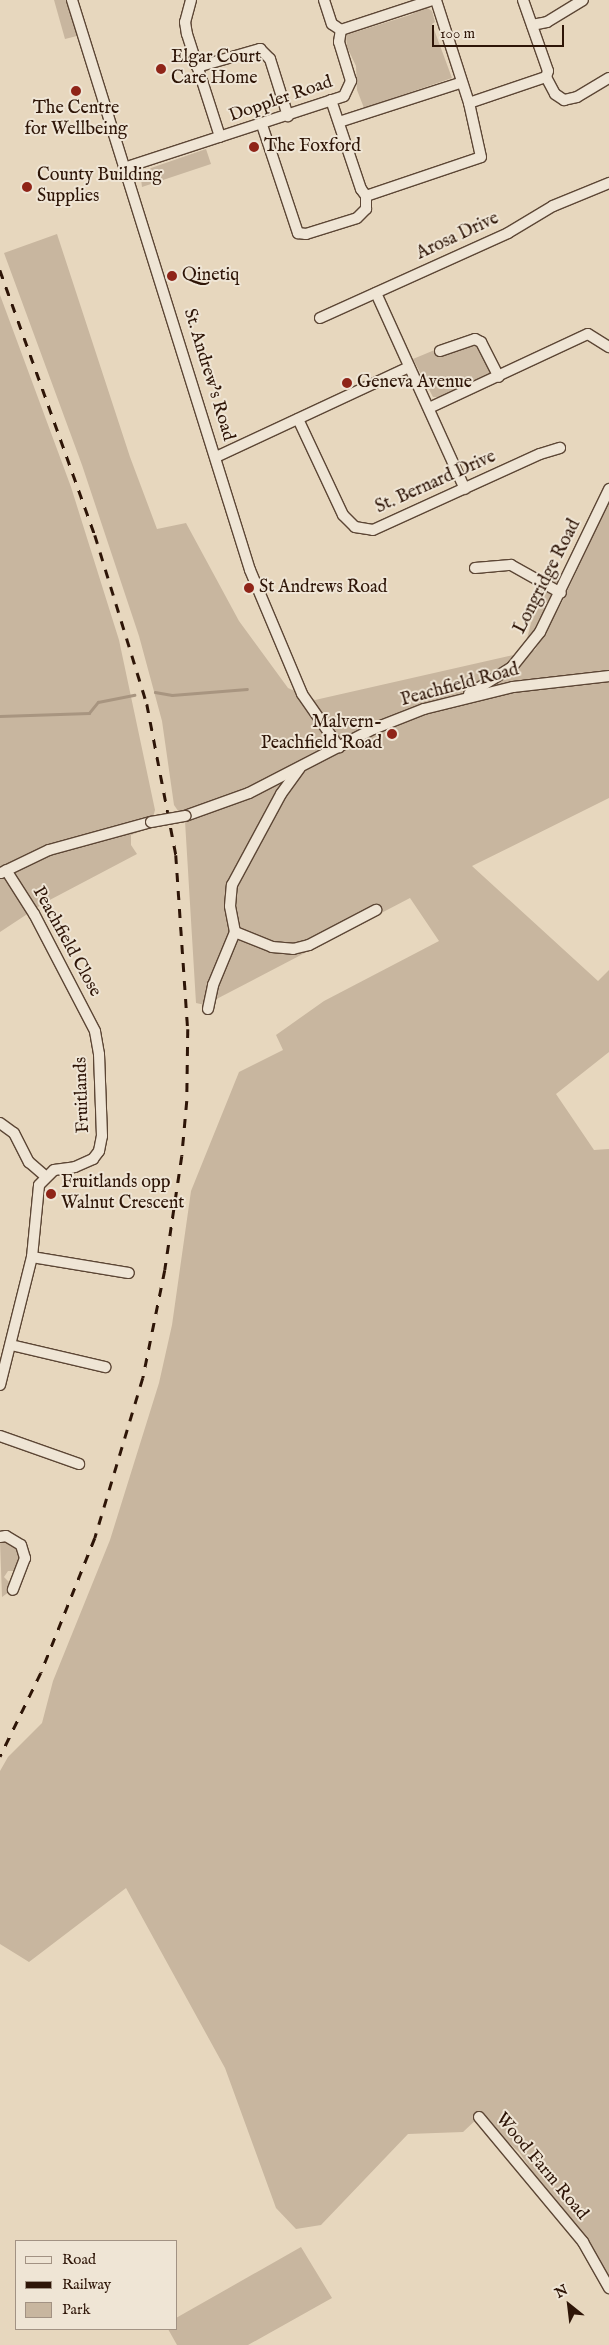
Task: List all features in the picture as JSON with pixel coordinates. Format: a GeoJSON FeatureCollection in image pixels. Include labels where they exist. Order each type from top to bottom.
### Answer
{"type":"FeatureCollection","features":[{"type":"Feature","properties":{"kind":"street","name":"St. Andrew's Road"},"geometry":{"type":"LineString","coordinates":[[73,0],[127,167],[250,570],[302,694],[339,747]]}},
{"type":"Feature","properties":{"kind":"street"},"geometry":{"type":"LineString","coordinates":[[191,0],[185,22],[197,67],[220,138]]}},
{"type":"Feature","properties":{"kind":"street"},"geometry":{"type":"LineString","coordinates":[[324,0],[332,24],[341,30],[434,0],[460,83],[469,103],[481,157],[366,196]]}},
{"type":"Feature","properties":{"kind":"street"},"geometry":{"type":"LineString","coordinates":[[523,0],[548,71],[546,77],[556,94],[564,100],[578,98],[609,78]]}},
{"type":"Feature","properties":{"kind":"street"},"geometry":{"type":"LineString","coordinates":[[532,25],[547,22],[583,0]]}},
{"type":"Feature","properties":{"kind":"street","name":"Doppler Road"},"geometry":{"type":"LineString","coordinates":[[127,167],[288,116],[344,96],[351,81],[339,42],[341,30]]}},
{"type":"Feature","properties":{"kind":"street"},"geometry":{"type":"LineString","coordinates":[[197,67],[260,49],[270,59],[288,116]]}},
{"type":"Feature","properties":{"kind":"street"},"geometry":{"type":"LineString","coordinates":[[469,103],[546,77]]}},
{"type":"Feature","properties":{"kind":"street"},"geometry":{"type":"LineString","coordinates":[[339,122],[460,83]]}},
{"type":"Feature","properties":{"kind":"street"},"geometry":{"type":"LineString","coordinates":[[262,124],[294,227],[298,233],[306,234],[356,218],[366,209],[366,196],[361,189],[331,100]]}},
{"type":"Feature","properties":{"kind":"street","name":"Arosa Drive"},"geometry":{"type":"LineString","coordinates":[[320,318],[508,233],[553,206],[609,183]]}},
{"type":"Feature","properties":{"kind":"street"},"geometry":{"type":"LineString","coordinates":[[376,293],[465,488]]}},
{"type":"Feature","properties":{"kind":"street"},"geometry":{"type":"LineString","coordinates":[[429,408],[588,334],[609,347]]}},
{"type":"Feature","properties":{"kind":"street"},"geometry":{"type":"LineString","coordinates":[[440,351],[476,339],[481,342],[499,377]]}},
{"type":"Feature","properties":{"kind":"street"},"geometry":{"type":"LineString","coordinates":[[216,457],[409,367]]}},
{"type":"Feature","properties":{"kind":"street","name":"St. Bernard Drive"},"geometry":{"type":"LineString","coordinates":[[298,419],[343,515],[355,527],[373,530],[540,454],[560,448]]}},
{"type":"Feature","properties":{"kind":"street","name":"Longridge Road"},"geometry":{"type":"LineString","coordinates":[[454,701],[489,683],[524,655],[561,593],[609,489]]}},
{"type":"Feature","properties":{"kind":"street"},"geometry":{"type":"LineString","coordinates":[[475,568],[511,564],[561,593]]}},
{"type":"Feature","properties":{"kind":"street","name":"Peachfield Road"},"geometry":{"type":"LineString","coordinates":[[3,872],[49,850],[151,822],[185,816],[249,792],[301,767],[373,728],[454,701],[521,686],[609,676]]}},
{"type":"Feature","properties":{"kind":"street","name":"Peachfield Road"},"geometry":{"type":"LineString","coordinates":[[235,932],[230,906],[232,885],[281,794],[301,767]]}},
{"type":"Feature","properties":{"kind":"street","name":"Peachfield Close"},"geometry":{"type":"LineString","coordinates":[[3,872],[34,914],[95,1031]]}},
{"type":"Feature","properties":{"kind":"street"},"geometry":{"type":"LineString","coordinates":[[208,1009],[213,985],[235,932],[272,946],[293,949],[309,944],[376,910]]}},
{"type":"Feature","properties":{"kind":"street","name":"Fruitlands"},"geometry":{"type":"LineString","coordinates":[[45,1176],[92,1159],[99,1151],[101,1080],[95,1031]]}},
{"type":"Feature","properties":{"kind":"street"},"geometry":{"type":"LineString","coordinates":[[0,1123],[14,1133],[29,1162],[45,1176],[38,1191],[32,1257],[11,1344],[3,1362],[0,1384]]}},
{"type":"Feature","properties":{"kind":"street"},"geometry":{"type":"LineString","coordinates":[[32,1257],[129,1273]]}},
{"type":"Feature","properties":{"kind":"street"},"geometry":{"type":"LineString","coordinates":[[11,1344],[105,1368]]}},
{"type":"Feature","properties":{"kind":"street"},"geometry":{"type":"LineString","coordinates":[[0,1436],[79,1464]]}},
{"type":"Feature","properties":{"kind":"street"},"geometry":{"type":"LineString","coordinates":[[0,1537],[6,1536],[22,1546],[25,1558],[14,1578],[13,1590]]}},
{"type":"Feature","properties":{"kind":"street","name":"Wood Farm Road"},"geometry":{"type":"LineString","coordinates":[[479,2117],[583,2242],[609,2288]]}},
{"type":"Feature","properties":{"kind":"green space"},"geometry":{"type":"Polygon","coordinates":[[[54,0],[69,0],[81,35],[65,39],[54,0]]]}},
{"type":"Feature","properties":{"kind":"green space"},"geometry":{"type":"Polygon","coordinates":[[[426,7],[432,11],[435,22],[432,24],[452,78],[364,108],[357,90],[356,66],[347,47],[346,35],[410,15],[426,7]]]}},
{"type":"Feature","properties":{"kind":"green space"},"geometry":{"type":"Polygon","coordinates":[[[206,149],[211,164],[142,187],[141,179],[151,168],[206,149]]]}},
{"type":"Feature","properties":{"kind":"green space"},"geometry":{"type":"Polygon","coordinates":[[[57,234],[130,457],[157,529],[186,523],[239,621],[288,688],[315,700],[535,650],[563,600],[609,502],[609,798],[472,866],[598,981],[609,970],[609,1052],[556,1094],[594,1150],[609,1149],[609,2286],[519,2152],[479,2117],[463,2132],[408,2134],[321,2225],[296,2229],[276,2208],[225,2068],[126,1888],[29,1962],[0,1944],[0,1771],[8,1757],[42,1723],[53,1681],[110,1540],[159,1383],[172,1325],[191,1191],[239,1072],[283,1050],[276,1035],[324,1001],[439,941],[410,898],[205,1005],[196,1003],[185,821],[174,805],[162,721],[139,636],[82,465],[4,253],[57,234]]]}},
{"type":"Feature","properties":{"kind":"green space"},"geometry":{"type":"Polygon","coordinates":[[[0,295],[71,487],[119,640],[155,810],[150,828],[131,835],[131,845],[137,854],[44,903],[0,932],[0,295]]]}},
{"type":"Feature","properties":{"kind":"green space"},"geometry":{"type":"Polygon","coordinates":[[[470,342],[475,342],[492,369],[490,374],[440,397],[433,397],[413,359],[437,349],[441,356],[470,342]]]}},
{"type":"Feature","properties":{"kind":"green space"},"geometry":{"type":"Polygon","coordinates":[[[543,577],[563,577],[545,616],[525,646],[543,577]]]}},
{"type":"Feature","properties":{"kind":"green space"},"geometry":{"type":"Polygon","coordinates":[[[0,1541],[6,1541],[22,1552],[15,1571],[8,1571],[4,1577],[10,1583],[9,1592],[2,1597],[0,1541]]]}},
{"type":"Feature","properties":{"kind":"green space"},"geometry":{"type":"Polygon","coordinates":[[[301,2247],[332,2298],[248,2345],[177,2345],[169,2330],[178,2330],[178,2317],[301,2247]]]}},
{"type":"Feature","properties":{"kind":"waterway"},"geometry":{"type":"LineString","coordinates":[[155,692],[172,695],[247,689]]}},
{"type":"Feature","properties":{"kind":"waterway"},"geometry":{"type":"LineString","coordinates":[[0,716],[89,713],[98,702],[134,695]]}},
{"type":"Feature","properties":{"kind":"railway"},"geometry":{"type":"LineString","coordinates":[[0,270],[95,535],[147,704],[176,855],[188,1029],[187,1101],[182,1156],[165,1270],[143,1378],[95,1538],[41,1673],[0,1757]]}},
{"type":"Feature","properties":{"kind":"place","name":"Elgar Court Care Home"},"geometry":{"type":"Point","coordinates":[161,69]}},
{"type":"Feature","properties":{"kind":"place","name":"The Centre for Wellbeing"},"geometry":{"type":"Point","coordinates":[76,91]}},
{"type":"Feature","properties":{"kind":"place","name":"The Foxford"},"geometry":{"type":"Point","coordinates":[254,147]}},
{"type":"Feature","properties":{"kind":"place","name":"County Building Supplies"},"geometry":{"type":"Point","coordinates":[27,187]}},
{"type":"Feature","properties":{"kind":"place","name":"Qinetiq"},"geometry":{"type":"Point","coordinates":[172,276]}},
{"type":"Feature","properties":{"kind":"place","name":"Geneva Avenue"},"geometry":{"type":"Point","coordinates":[347,383]}},
{"type":"Feature","properties":{"kind":"place","name":"St Andrews Road"},"geometry":{"type":"Point","coordinates":[249,588]}},
{"type":"Feature","properties":{"kind":"place","name":"Malvern- Peachfield Road"},"geometry":{"type":"Point","coordinates":[392,734]}},
{"type":"Feature","properties":{"kind":"place","name":"Fruitlands opp Walnut Crescent"},"geometry":{"type":"Point","coordinates":[51,1194]}}]}
